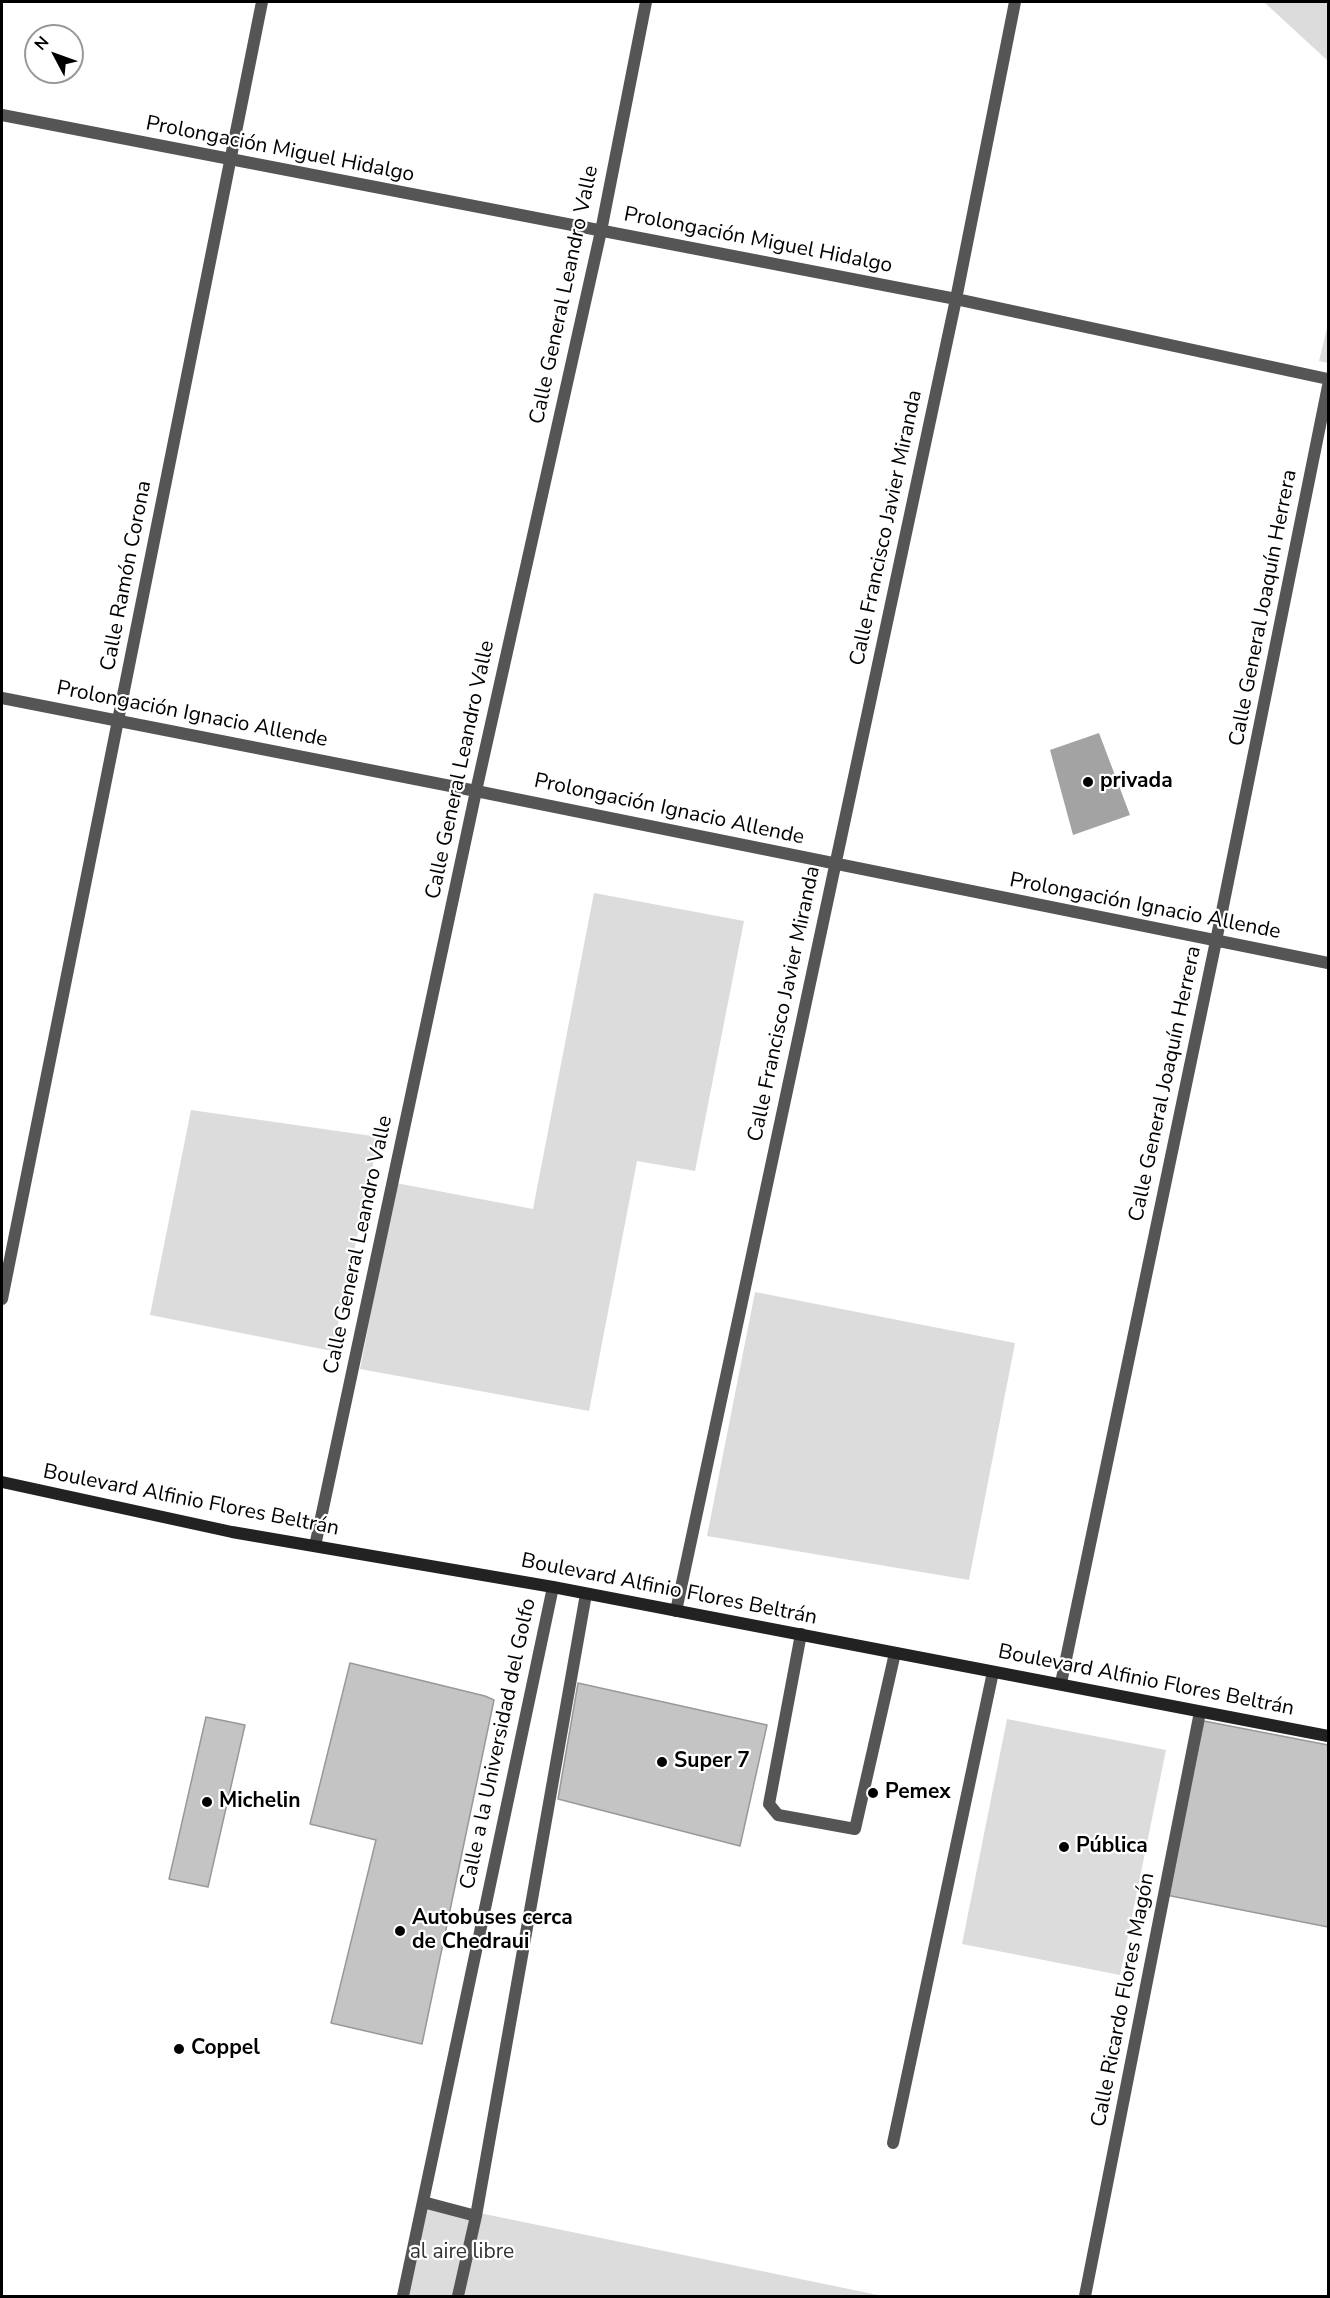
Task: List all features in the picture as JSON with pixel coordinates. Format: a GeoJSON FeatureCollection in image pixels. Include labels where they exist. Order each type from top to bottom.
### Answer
{"type":"FeatureCollection","features":[{"type":"Feature","properties":{"kind":"street","name":"Calle Ramón Corona"},"geometry":{"type":"LineString","coordinates":[[2,1299],[262,2]]}},
{"type":"Feature","properties":{"kind":"street","name":"Calle General Leandro Valle"},"geometry":{"type":"LineString","coordinates":[[315,1546],[476,791],[601,231],[646,2]]}},
{"type":"Feature","properties":{"kind":"street","name":"Calle Francisco Javier Miranda"},"geometry":{"type":"LineString","coordinates":[[676,1611],[956,299],[1015,2]]}},
{"type":"Feature","properties":{"kind":"street","name":"Prolongación Miguel Hidalgo"},"geometry":{"type":"LineString","coordinates":[[2,115],[956,299],[1329,379]]}},
{"type":"Feature","properties":{"kind":"street","name":"Calle General Joaquín Herrera"},"geometry":{"type":"LineString","coordinates":[[1061,1683],[1329,386]]}},
{"type":"Feature","properties":{"kind":"street","name":"Prolongación Ignacio Allende"},"geometry":{"type":"LineString","coordinates":[[2,698],[1329,963]]}},
{"type":"Feature","properties":{"kind":"street","name":"Boulevard Alfinio Flores Beltrán"},"geometry":{"type":"LineString","coordinates":[[2,1482],[231,1532],[553,1587],[1329,1736]]}},
{"type":"Feature","properties":{"kind":"street","name":"Calle a la Universidad del Golfo"},"geometry":{"type":"LineString","coordinates":[[403,2296],[553,1587]]}},
{"type":"Feature","properties":{"kind":"street"},"geometry":{"type":"LineString","coordinates":[[458,2296],[476,2216],[586,1594]]}},
{"type":"Feature","properties":{"kind":"street"},"geometry":{"type":"LineString","coordinates":[[801,1634],[769,1804],[778,1815],[855,1829],[894,1653]]}},
{"type":"Feature","properties":{"kind":"street"},"geometry":{"type":"LineString","coordinates":[[893,2143],[993,1672]]}},
{"type":"Feature","properties":{"kind":"street","name":"Calle Ricardo Flores Magón"},"geometry":{"type":"LineString","coordinates":[[1085,2296],[1200,1712]]}},
{"type":"Feature","properties":{"kind":"street"},"geometry":{"type":"LineString","coordinates":[[423,2202],[476,2216]]}},
{"type":"Feature","properties":{"kind":"green space"},"geometry":{"type":"Polygon","coordinates":[[[1328,2],[1328,61],[1265,3],[1328,2]]]}},
{"type":"Feature","properties":{"kind":"green space"},"geometry":{"type":"Polygon","coordinates":[[[1328,324],[1328,363],[1319,361],[1328,324]]]}},
{"type":"Feature","properties":{"kind":"green space"},"geometry":{"type":"Polygon","coordinates":[[[594,893],[744,921],[695,1171],[637,1161],[589,1411],[360,1369],[396,1183],[533,1209],[594,893]]]}},
{"type":"Feature","properties":{"kind":"green space"},"geometry":{"type":"Polygon","coordinates":[[[191,1110],[379,1137],[332,1351],[150,1315],[191,1110]]]}},
{"type":"Feature","properties":{"kind":"green space"},"geometry":{"type":"Polygon","coordinates":[[[755,1292],[1015,1343],[969,1580],[707,1536],[755,1292]]]}},
{"type":"Feature","properties":{"kind":"green space","name":"Pública"},"geometry":{"type":"Polygon","coordinates":[[[1007,1719],[1166,1750],[1120,1975],[962,1944],[1007,1719]]]}},
{"type":"Feature","properties":{"kind":"green space","name":"al aire libre"},"geometry":{"type":"Polygon","coordinates":[[[426,2202],[883,2296],[406,2296],[426,2202]]]}},
{"type":"Feature","properties":{"kind":"shaded area","name":"privada"},"geometry":{"type":"Polygon","coordinates":[[[1099,733],[1130,815],[1073,835],[1050,750],[1099,733]]]}},
{"type":"Feature","properties":{"kind":"building","name":"Autobuses cerca de Chedraui"},"geometry":{"type":"Polygon","coordinates":[[[350,1663],[494,1700],[422,2044],[331,2023],[376,1840],[310,1824],[350,1663]]]}},
{"type":"Feature","properties":{"kind":"building","name":"Super 7"},"geometry":{"type":"Polygon","coordinates":[[[578,1683],[767,1725],[740,1846],[558,1799],[578,1683]]]}},
{"type":"Feature","properties":{"kind":"building","name":"Michelin"},"geometry":{"type":"Polygon","coordinates":[[[206,1717],[245,1725],[208,1887],[169,1879],[206,1717]]]}},
{"type":"Feature","properties":{"kind":"building"},"geometry":{"type":"Polygon","coordinates":[[[1204,1721],[1328,1745],[1328,1927],[1166,1895],[1204,1721]]]}},
{"type":"Feature","properties":{"kind":"place","name":"privada"},"geometry":{"type":"Point","coordinates":[1088,782]}},
{"type":"Feature","properties":{"kind":"place","name":"Super 7"},"geometry":{"type":"Point","coordinates":[662,1762]}},
{"type":"Feature","properties":{"kind":"place","name":"Pemex"},"geometry":{"type":"Point","coordinates":[873,1793]}},
{"type":"Feature","properties":{"kind":"place","name":"Michelin"},"geometry":{"type":"Point","coordinates":[207,1802]}},
{"type":"Feature","properties":{"kind":"place","name":"Pública"},"geometry":{"type":"Point","coordinates":[1064,1847]}},
{"type":"Feature","properties":{"kind":"place","name":"Autobuses cerca de Chedraui"},"geometry":{"type":"Point","coordinates":[400,1931]}},
{"type":"Feature","properties":{"kind":"place","name":"Coppel"},"geometry":{"type":"Point","coordinates":[179,2049]}}]}
